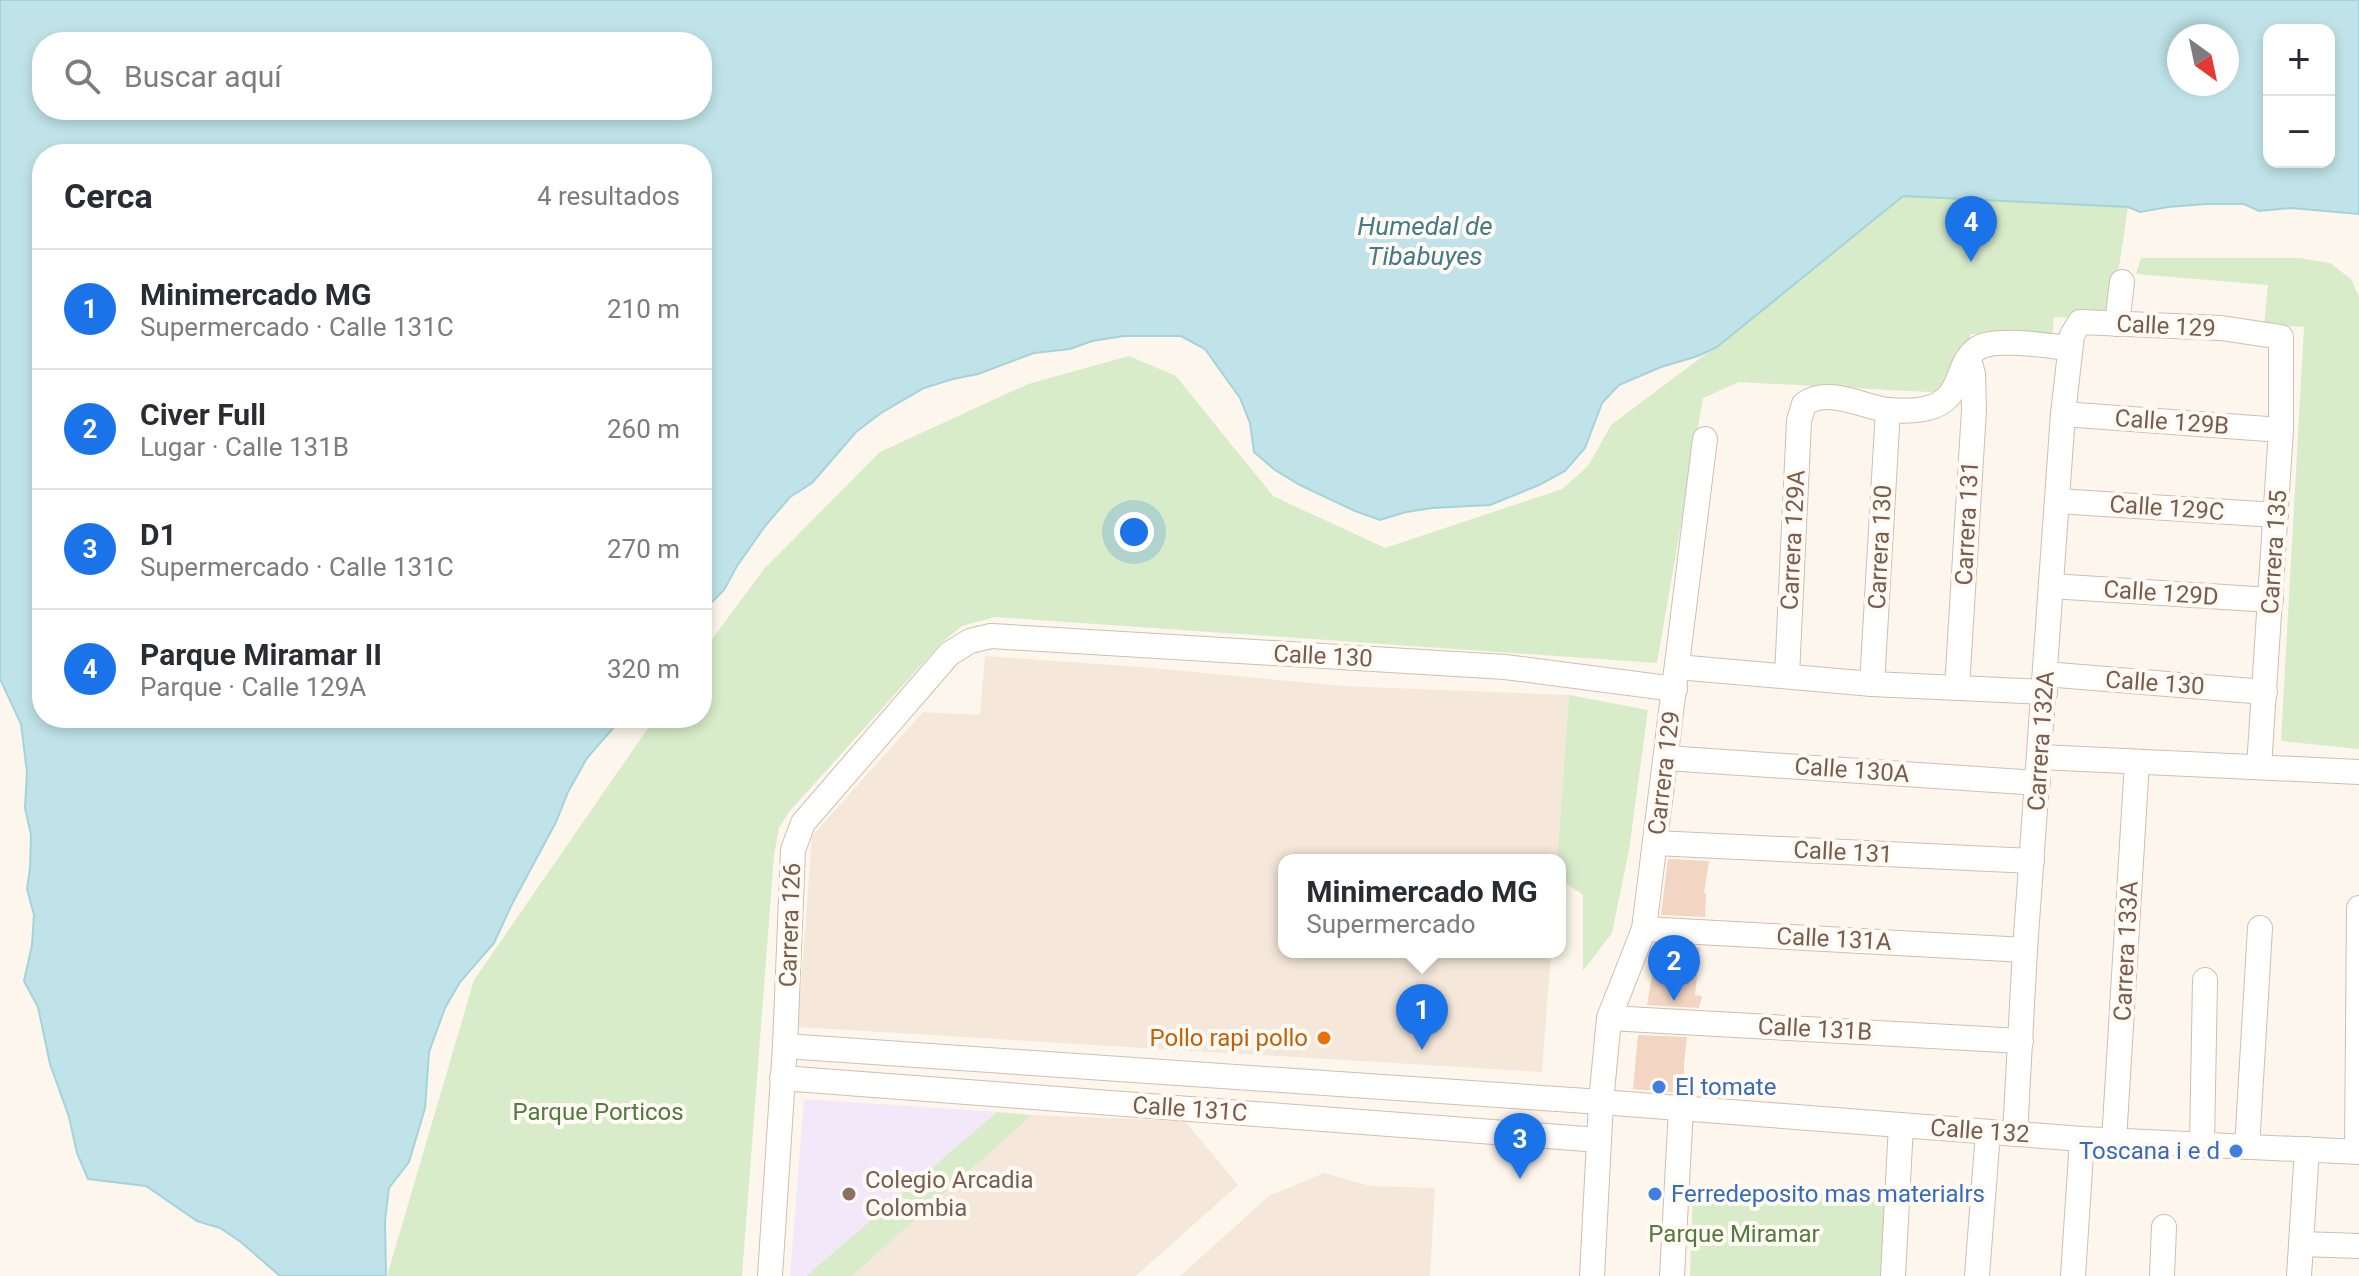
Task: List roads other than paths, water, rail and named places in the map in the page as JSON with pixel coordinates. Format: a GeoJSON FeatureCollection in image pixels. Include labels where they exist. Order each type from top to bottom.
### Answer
{"type":"FeatureCollection","features":[{"type":"Feature","properties":{"kind":"street"},"geometry":{"type":"LineString","coordinates":[[2117,324],[2122,282]]}},
{"type":"Feature","properties":{"kind":"street","name":"Calle 129"},"geometry":{"type":"LineString","coordinates":[[2069,348],[2080,322],[2221,328],[2281,337]]}},
{"type":"Feature","properties":{"kind":"street","name":"Carrera 135"},"geometry":{"type":"LineString","coordinates":[[2259,767],[2281,430],[2281,337]]}},
{"type":"Feature","properties":{"kind":"street"},"geometry":{"type":"LineString","coordinates":[[1888,410],[1924,409],[1944,401],[1953,393],[1969,358],[1979,348],[1992,344],[2069,348]]}},
{"type":"Feature","properties":{"kind":"street","name":"Carrera 132A"},"geometry":{"type":"LineString","coordinates":[[2015,1134],[2025,950],[2069,348]]}},
{"type":"Feature","properties":{"kind":"street","name":"Carrera 131"},"geometry":{"type":"LineString","coordinates":[[1957,688],[1974,410],[1973,374],[1969,358]]}},
{"type":"Feature","properties":{"kind":"street","name":"Carrera 129A"},"geometry":{"type":"LineString","coordinates":[[1787,676],[1799,421],[1804,404],[1820,398],[1838,399],[1888,410]]}},
{"type":"Feature","properties":{"kind":"street","name":"Carrera 130"},"geometry":{"type":"LineString","coordinates":[[1872,684],[1888,410]]}},
{"type":"Feature","properties":{"kind":"street","name":"Calle 129B"},"geometry":{"type":"LineString","coordinates":[[2063,414],[2281,430]]}},
{"type":"Feature","properties":{"kind":"street","name":"Carrera 129"},"geometry":{"type":"LineString","coordinates":[[1592,1276],[1601,1102],[1609,1018],[1644,929],[1705,439]]}},
{"type":"Feature","properties":{"kind":"street","name":"Calle 129C"},"geometry":{"type":"LineString","coordinates":[[2057,501],[2276,515]]}},
{"type":"Feature","properties":{"kind":"street","name":"Calle 129D"},"geometry":{"type":"LineString","coordinates":[[2051,586],[2271,600]]}},
{"type":"Feature","properties":{"kind":"street","name":"Calle 130"},"geometry":{"type":"LineString","coordinates":[[970,641],[991,636],[1676,678],[1787,676],[1957,688],[2045,683],[2265,692]]}},
{"type":"Feature","properties":{"kind":"street","name":"Carrera 126"},"geometry":{"type":"LineString","coordinates":[[770,1276],[785,1046],[793,850],[803,823],[949,654],[970,641]]}},
{"type":"Feature","properties":{"kind":"street"},"geometry":{"type":"LineString","coordinates":[[2040,757],[2359,772]]}},
{"type":"Feature","properties":{"kind":"street","name":"Calle 130A"},"geometry":{"type":"LineString","coordinates":[[1666,758],[2038,783]]}},
{"type":"Feature","properties":{"kind":"street","name":"Carrera 133A"},"geometry":{"type":"LineString","coordinates":[[2114,1141],[2137,762]]}},
{"type":"Feature","properties":{"kind":"street","name":"Calle 131"},"geometry":{"type":"LineString","coordinates":[[1655,843],[2032,861]]}},
{"type":"Feature","properties":{"kind":"street"},"geometry":{"type":"LineString","coordinates":[[2358,1152],[2359,908]]}},
{"type":"Feature","properties":{"kind":"street"},"geometry":{"type":"LineString","coordinates":[[2247,1147],[2260,928]]}},
{"type":"Feature","properties":{"kind":"street","name":"Calle 131A"},"geometry":{"type":"LineString","coordinates":[[1644,929],[2025,950]]}},
{"type":"Feature","properties":{"kind":"street"},"geometry":{"type":"LineString","coordinates":[[2202,1145],[2205,980]]}},
{"type":"Feature","properties":{"kind":"street","name":"Calle 131B"},"geometry":{"type":"LineString","coordinates":[[1609,1018],[2021,1041]]}},
{"type":"Feature","properties":{"kind":"street","name":"Calle 131C"},"geometry":{"type":"LineString","coordinates":[[785,1046],[1601,1102]]}},
{"type":"Feature","properties":{"kind":"street","name":"Calle 131C"},"geometry":{"type":"LineString","coordinates":[[782,1078],[1599,1140]]}},
{"type":"Feature","properties":{"kind":"street","name":"Calle 132"},"geometry":{"type":"LineString","coordinates":[[1601,1102],[2082,1139],[2358,1152]]}},
{"type":"Feature","properties":{"kind":"street"},"geometry":{"type":"LineString","coordinates":[[1672,1276],[1681,1108]]}},
{"type":"Feature","properties":{"kind":"street"},"geometry":{"type":"LineString","coordinates":[[1893,1276],[1901,1125]]}},
{"type":"Feature","properties":{"kind":"street"},"geometry":{"type":"LineString","coordinates":[[1977,1276],[1988,1132]]}},
{"type":"Feature","properties":{"kind":"street"},"geometry":{"type":"LineString","coordinates":[[2073,1276],[2082,1139]]}},
{"type":"Feature","properties":{"kind":"street"},"geometry":{"type":"LineString","coordinates":[[2299,1276],[2307,1149]]}},
{"type":"Feature","properties":{"kind":"street"},"geometry":{"type":"LineString","coordinates":[[2162,1276],[2164,1227]]}},
{"type":"Feature","properties":{"kind":"street"},"geometry":{"type":"LineString","coordinates":[[2301,1244],[2359,1246]]}},
{"type":"Feature","properties":{"kind":"water","name":"Humedal de Tibabuyes"},"geometry":{"type":"Polygon","coordinates":[[[0,0],[2359,0],[2359,214],[2291,208],[2259,211],[2244,204],[2206,204],[2140,212],[2128,207],[1903,196],[1717,347],[1619,385],[1602,403],[1585,448],[1565,471],[1490,505],[1432,508],[1380,520],[1300,485],[1254,452],[1250,423],[1240,398],[1205,349],[1181,336],[1124,336],[1092,341],[1070,349],[1034,353],[978,374],[924,388],[856,432],[812,483],[790,497],[765,526],[724,590],[712,602],[712,144],[32,144],[32,728],[613,728],[587,758],[568,792],[556,822],[494,943],[460,982],[445,1008],[429,1052],[425,1108],[409,1162],[389,1188],[385,1221],[386,1276],[280,1276],[241,1242],[220,1228],[197,1221],[146,1186],[88,1179],[50,1064],[38,1007],[24,981],[32,945],[34,915],[27,889],[31,835],[25,808],[27,772],[21,724],[0,679],[0,0]]]}},
{"type":"Feature","properties":{"kind":"place","name":"Parque Miramar II"},"geometry":{"type":"Point","coordinates":[1971,262]}},
{"type":"Feature","properties":{"kind":"place","name":"Civer Full"},"geometry":{"type":"Point","coordinates":[1674,1001]}},
{"type":"Feature","properties":{"kind":"place","name":"Pollo rapi pollo"},"geometry":{"type":"Point","coordinates":[1324,1038]}},
{"type":"Feature","properties":{"kind":"place","name":"Minimercado MG"},"geometry":{"type":"Point","coordinates":[1422,1050]}},
{"type":"Feature","properties":{"kind":"place","name":"El tomate"},"geometry":{"type":"Point","coordinates":[1659,1087]}},
{"type":"Feature","properties":{"kind":"place","name":"Toscana i e d"},"geometry":{"type":"Point","coordinates":[2236,1151]}},
{"type":"Feature","properties":{"kind":"place","name":"D1"},"geometry":{"type":"Point","coordinates":[1520,1179]}},
{"type":"Feature","properties":{"kind":"place","name":"Colegio Arcadia Colombia"},"geometry":{"type":"Point","coordinates":[849,1194]}},
{"type":"Feature","properties":{"kind":"place","name":"Ferredeposito mas materialrs"},"geometry":{"type":"Point","coordinates":[1655,1194]}},
{"type":"Feature","properties":{"kind":"park label","name":"Parque Porticos"},"geometry":{"type":"Point","coordinates":[598,1112]}},
{"type":"Feature","properties":{"kind":"park label","name":"Parque Miramar"},"geometry":{"type":"Point","coordinates":[1734,1234]}}]}
